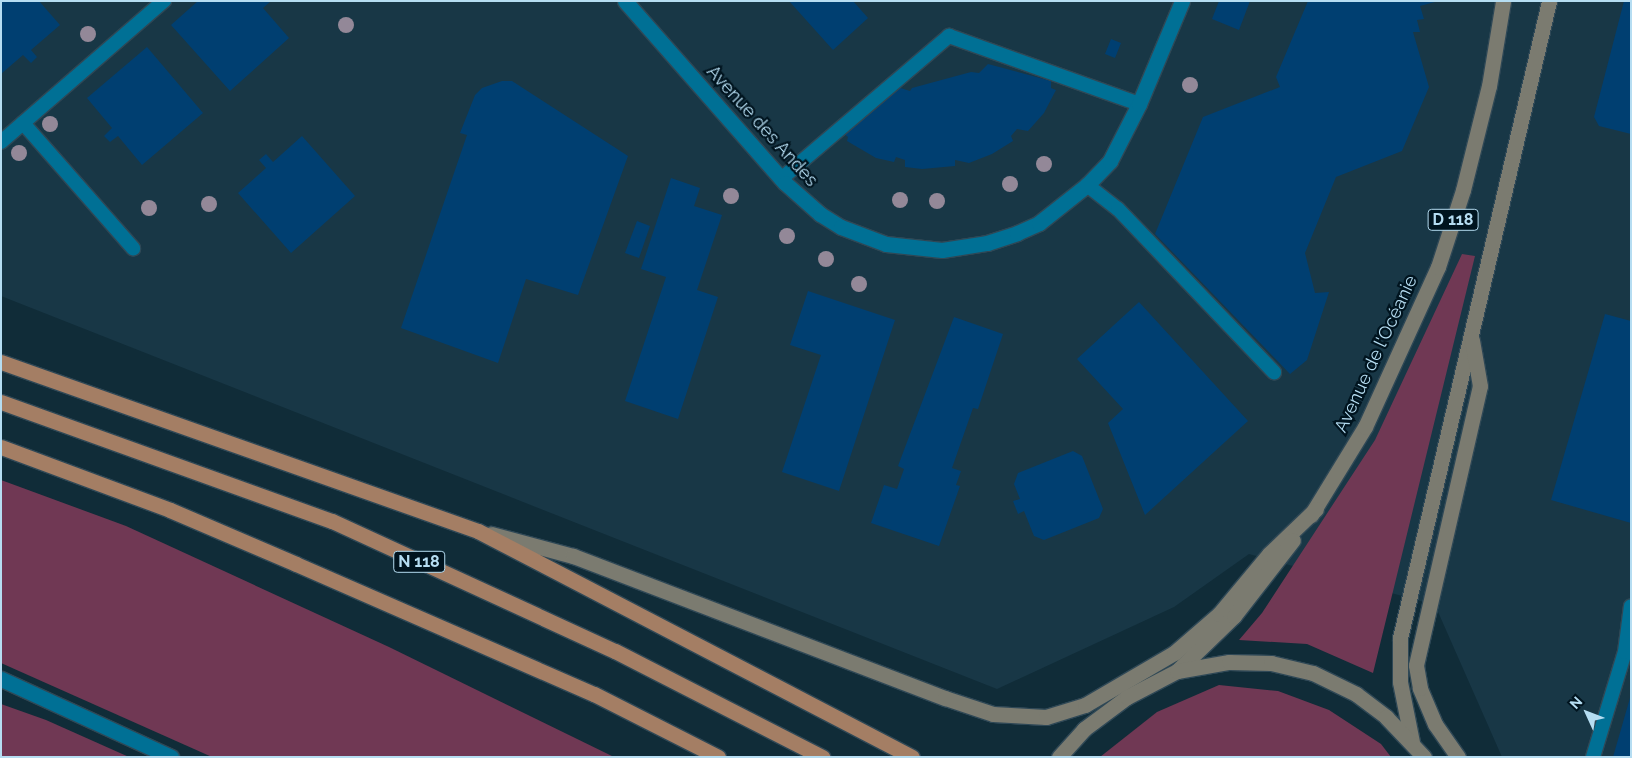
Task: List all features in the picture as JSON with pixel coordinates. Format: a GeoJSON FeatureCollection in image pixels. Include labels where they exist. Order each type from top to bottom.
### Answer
{"type":"FeatureCollection","features":[{"type":"Feature","properties":{"kind":"highway"},"geometry":{"type":"LineString","coordinates":[[1,362],[478,531],[912,757]]}},
{"type":"Feature","properties":{"kind":"highway","name":"N 118"},"geometry":{"type":"LineString","coordinates":[[1,402],[332,522],[615,651],[822,757]]}},
{"type":"Feature","properties":{"kind":"highway"},"geometry":{"type":"LineString","coordinates":[[1,447],[170,510],[296,564],[594,694],[718,757]]}},
{"type":"Feature","properties":{"kind":"main road","name":"Avenue de l'Océanie"},"geometry":{"type":"LineString","coordinates":[[1177,671],[1234,616],[1271,572],[1316,509],[1365,427],[1438,267],[1464,190],[1489,86],[1503,1]]}},
{"type":"Feature","properties":{"kind":"main road","name":"D 118"},"geometry":{"type":"LineString","coordinates":[[1412,742],[1400,682],[1400,638],[1549,1]]}},
{"type":"Feature","properties":{"kind":"main road","name":"D 118"},"geometry":{"type":"LineString","coordinates":[[1458,757],[1435,724],[1420,688],[1416,665],[1480,386],[1471,333]]}},
{"type":"Feature","properties":{"kind":"main road"},"geometry":{"type":"LineString","coordinates":[[478,531],[573,556],[993,714],[1046,717],[1085,705],[1174,653],[1219,614],[1269,554],[1316,509]]}},
{"type":"Feature","properties":{"kind":"main road"},"geometry":{"type":"LineString","coordinates":[[1058,757],[1084,729],[1127,697],[1177,671],[1229,662],[1271,663],[1313,672],[1356,694],[1412,742],[1424,757]]}},
{"type":"Feature","properties":{"kind":"street","name":"Avenue des Andes"},"geometry":{"type":"LineString","coordinates":[[625,1],[782,179],[820,214],[841,227],[886,244],[942,250],[987,243],[1017,233],[1039,223],[1087,185],[1110,161],[1139,104],[1182,1]]}},
{"type":"Feature","properties":{"kind":"street"},"geometry":{"type":"LineString","coordinates":[[1,679],[170,757]]}},
{"type":"Feature","properties":{"kind":"lane"},"geometry":{"type":"LineString","coordinates":[[1,142],[164,1]]}},
{"type":"Feature","properties":{"kind":"lane"},"geometry":{"type":"LineString","coordinates":[[782,179],[949,36],[1139,104]]}},
{"type":"Feature","properties":{"kind":"lane"},"geometry":{"type":"LineString","coordinates":[[23,123],[133,248]]}},
{"type":"Feature","properties":{"kind":"lane"},"geometry":{"type":"LineString","coordinates":[[1087,185],[1118,209],[1274,372]]}},
{"type":"Feature","properties":{"kind":"lane"},"geometry":{"type":"LineString","coordinates":[[1593,757],[1630,629],[1631,606]]}},
{"type":"Feature","properties":{"kind":"shaded area"},"geometry":{"type":"Polygon","coordinates":[[[1,1],[1631,1],[1631,757],[1502,757],[1435,605],[1249,554],[1174,607],[997,689],[1,296],[1,1]]]}},
{"type":"Feature","properties":{"kind":"shaded area"},"geometry":{"type":"Polygon","coordinates":[[[1462,254],[1475,256],[1373,673],[1307,644],[1239,640],[1262,613],[1375,440],[1462,254]]]}},
{"type":"Feature","properties":{"kind":"shaded area"},"geometry":{"type":"Polygon","coordinates":[[[1,480],[126,526],[389,647],[614,757],[212,757],[1,663],[1,480]]]}},
{"type":"Feature","properties":{"kind":"shaded area"},"geometry":{"type":"Polygon","coordinates":[[[1219,685],[1278,691],[1329,710],[1381,744],[1391,757],[1100,757],[1157,712],[1219,685]]]}},
{"type":"Feature","properties":{"kind":"shaded area"},"geometry":{"type":"Polygon","coordinates":[[[1,704],[46,720],[129,757],[1,757],[1,704]]]}},
{"type":"Feature","properties":{"kind":"building"},"geometry":{"type":"Polygon","coordinates":[[[1,1],[39,1],[60,25],[31,50],[37,57],[31,63],[23,55],[1,74],[1,1]]]}},
{"type":"Feature","properties":{"kind":"building"},"geometry":{"type":"Polygon","coordinates":[[[198,1],[271,1],[263,8],[289,38],[230,91],[171,25],[198,1]]]}},
{"type":"Feature","properties":{"kind":"building"},"geometry":{"type":"Polygon","coordinates":[[[789,1],[853,1],[868,18],[833,50],[789,1]]]}},
{"type":"Feature","properties":{"kind":"building"},"geometry":{"type":"Polygon","coordinates":[[[1219,1],[1250,1],[1239,30],[1212,19],[1219,1]]]}},
{"type":"Feature","properties":{"kind":"building"},"geometry":{"type":"Polygon","coordinates":[[[1308,1],[1435,2],[1420,6],[1424,19],[1417,20],[1420,32],[1413,32],[1429,87],[1402,151],[1336,177],[1305,253],[1315,293],[1329,292],[1307,360],[1290,374],[1155,234],[1203,117],[1280,87],[1276,77],[1308,1]]]}},
{"type":"Feature","properties":{"kind":"building"},"geometry":{"type":"Polygon","coordinates":[[[1624,1],[1631,1],[1631,134],[1599,126],[1594,117],[1624,1]]]}},
{"type":"Feature","properties":{"kind":"building"},"geometry":{"type":"Polygon","coordinates":[[[1111,39],[1121,43],[1115,58],[1105,54],[1111,39]]]}},
{"type":"Feature","properties":{"kind":"building"},"geometry":{"type":"Polygon","coordinates":[[[147,47],[203,113],[142,165],[118,136],[110,142],[104,136],[112,128],[87,98],[147,47]]]}},
{"type":"Feature","properties":{"kind":"building"},"geometry":{"type":"Polygon","coordinates":[[[988,64],[1051,81],[1051,88],[1056,90],[1044,113],[1028,131],[1017,129],[1011,136],[1013,141],[992,154],[969,163],[955,160],[955,166],[922,169],[905,167],[905,160],[896,157],[894,162],[876,158],[847,141],[848,137],[843,133],[894,86],[910,91],[912,88],[971,72],[979,73],[988,64]]]}},
{"type":"Feature","properties":{"kind":"building"},"geometry":{"type":"Polygon","coordinates":[[[502,81],[512,81],[628,156],[578,295],[526,279],[498,363],[401,328],[467,135],[460,133],[475,95],[482,88],[502,81]]]}},
{"type":"Feature","properties":{"kind":"building"},"geometry":{"type":"Polygon","coordinates":[[[302,136],[355,196],[291,253],[238,193],[266,168],[259,160],[266,154],[273,162],[302,136]]]}},
{"type":"Feature","properties":{"kind":"building"},"geometry":{"type":"Polygon","coordinates":[[[671,178],[700,188],[694,206],[722,215],[697,290],[718,297],[678,419],[625,401],[666,277],[641,269],[671,178]]]}},
{"type":"Feature","properties":{"kind":"building"},"geometry":{"type":"Polygon","coordinates":[[[637,221],[650,226],[639,258],[625,253],[637,221]]]}},
{"type":"Feature","properties":{"kind":"building"},"geometry":{"type":"Polygon","coordinates":[[[808,291],[895,320],[839,491],[782,472],[821,355],[790,345],[808,291]]]}},
{"type":"Feature","properties":{"kind":"building"},"geometry":{"type":"Polygon","coordinates":[[[1139,302],[1248,421],[1145,515],[1108,423],[1123,409],[1077,359],[1139,302]]]}},
{"type":"Feature","properties":{"kind":"building"},"geometry":{"type":"Polygon","coordinates":[[[1605,314],[1631,321],[1631,523],[1551,500],[1605,314]]]}},
{"type":"Feature","properties":{"kind":"building"},"geometry":{"type":"Polygon","coordinates":[[[954,317],[1003,334],[978,409],[973,408],[952,468],[961,471],[956,485],[960,486],[939,546],[871,523],[884,485],[897,489],[904,469],[898,466],[954,317]]]}},
{"type":"Feature","properties":{"kind":"building"},"geometry":{"type":"Polygon","coordinates":[[[1073,451],[1082,456],[1103,509],[1099,518],[1044,540],[1034,536],[1024,511],[1018,514],[1013,501],[1020,499],[1014,484],[1018,473],[1073,451]]]}},
{"type":"Feature","properties":{"kind":"building"},"geometry":{"type":"Polygon","coordinates":[[[1630,698],[1631,757],[1613,757],[1630,698]]]}}]}
